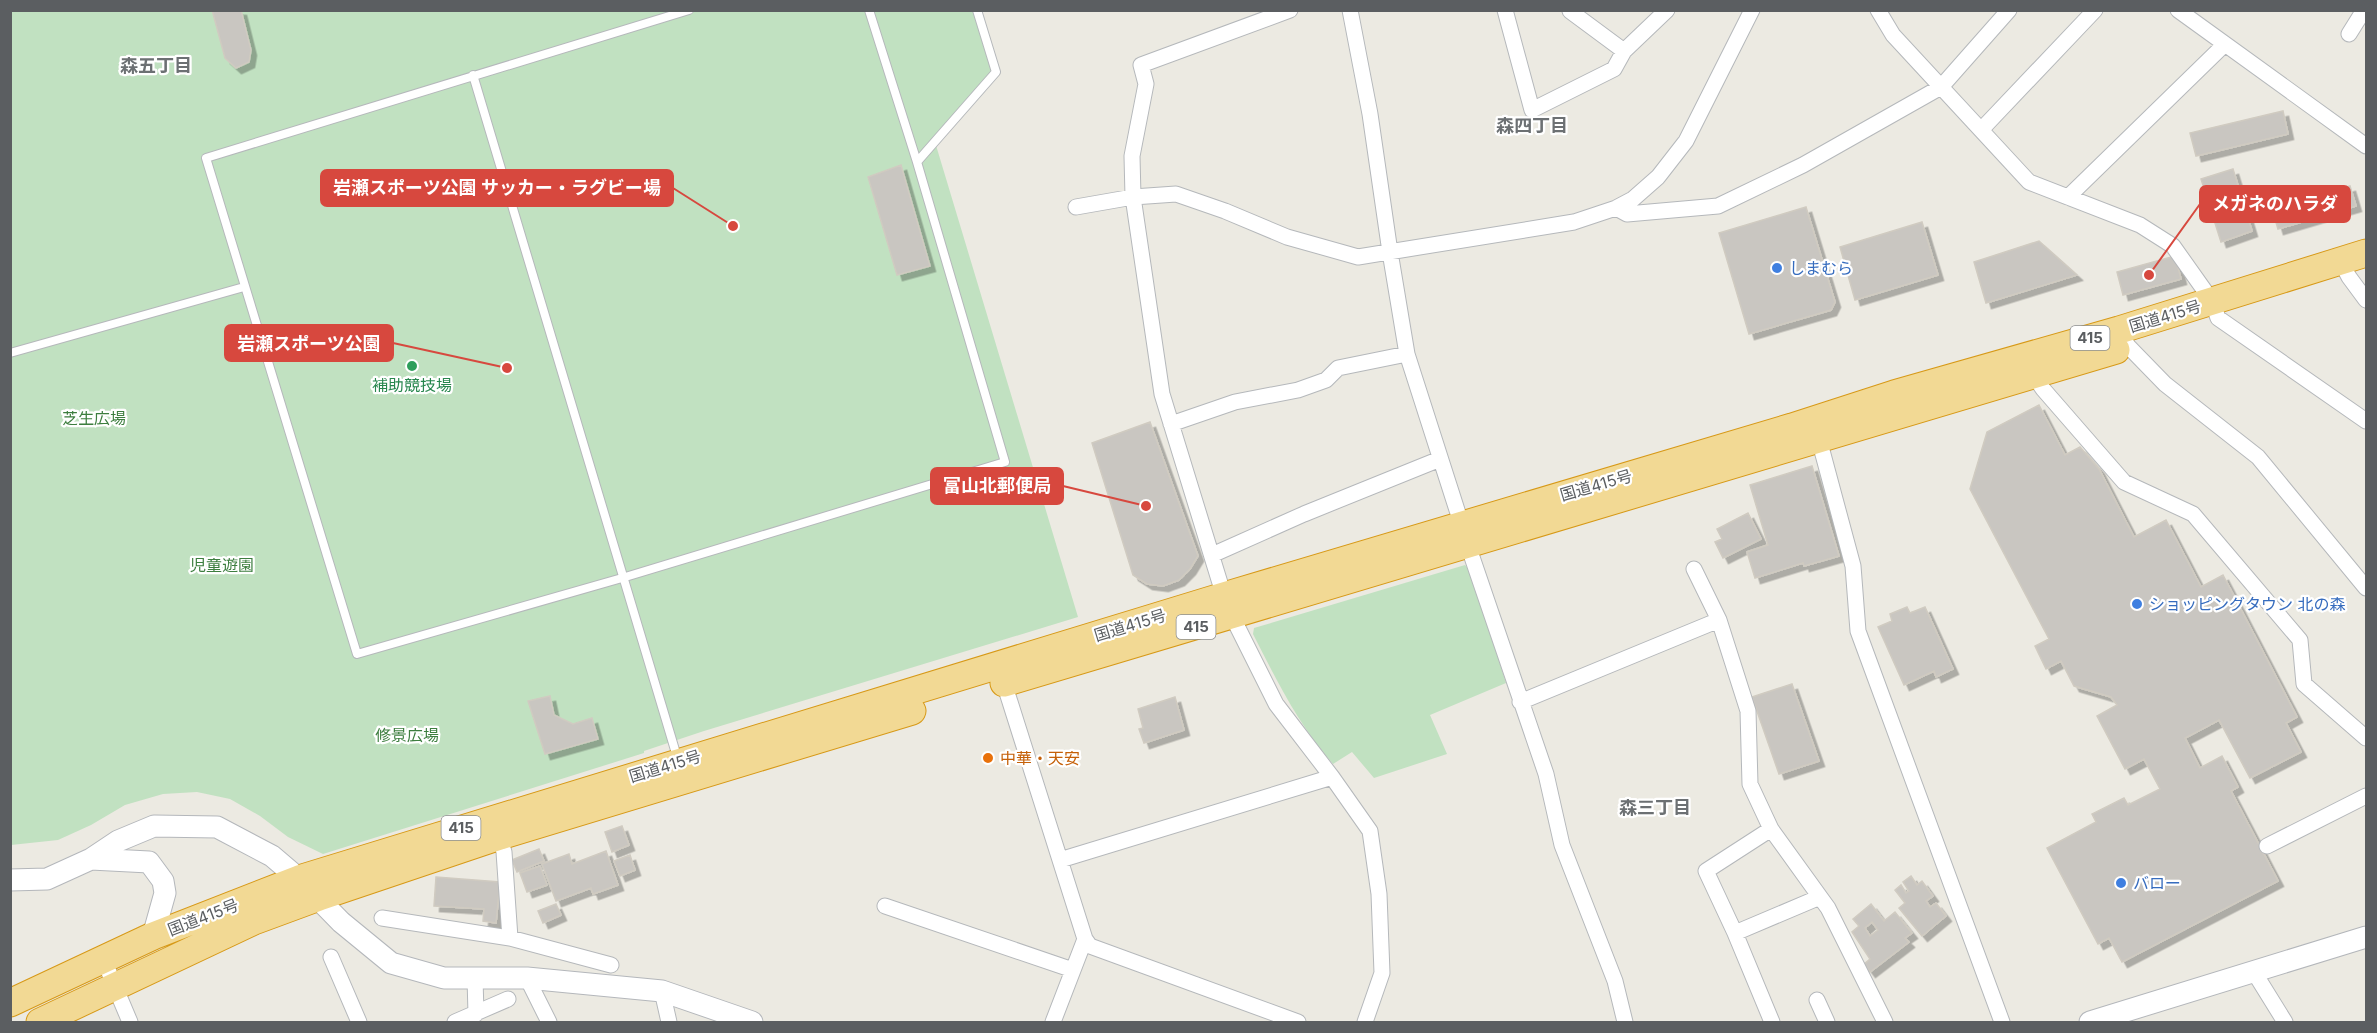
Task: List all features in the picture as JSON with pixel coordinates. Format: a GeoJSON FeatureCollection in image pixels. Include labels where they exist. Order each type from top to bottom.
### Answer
{"type":"FeatureCollection","features":[{"type":"Feature","properties":{"kind":"highway","name":"国道415号"},"geometry":{"type":"LineString","coordinates":[[40,1023],[254,921],[496,827],[679,761],[1228,606],[1816,430],[1894,394],[2027,366],[2352,270],[2367,253]]}},
{"type":"Feature","properties":{"kind":"highway","name":"国道415号"},"geometry":{"type":"LineString","coordinates":[[10,1003],[153,936],[299,879],[496,827],[1004,683],[1228,606]]}},
{"type":"Feature","properties":{"kind":"street"},"geometry":{"type":"LineString","coordinates":[[1290,10],[1141,65],[1146,84],[1132,156],[1133,197],[1162,394],[1228,606],[1276,704],[1370,831],[1379,894],[1382,974],[1365,1023]]}},
{"type":"Feature","properties":{"kind":"street"},"geometry":{"type":"LineString","coordinates":[[1350,10],[1371,114],[1407,354],[1520,702],[1546,774],[1562,845],[1615,981],[1625,1023]]}},
{"type":"Feature","properties":{"kind":"street"},"geometry":{"type":"LineString","coordinates":[[1505,10],[1532,110],[1614,69],[1624,51],[1666,10]]}},
{"type":"Feature","properties":{"kind":"street"},"geometry":{"type":"LineString","coordinates":[[1076,207],[1133,197],[1176,194],[1225,211],[1287,237],[1358,257],[1574,222],[1616,208],[1633,199],[1658,177],[1686,141],[1752,10]]}},
{"type":"Feature","properties":{"kind":"street"},"geometry":{"type":"LineString","coordinates":[[1878,10],[1893,35],[2029,182],[2140,225],[2173,246],[2215,310],[2367,421]]}},
{"type":"Feature","properties":{"kind":"street"},"geometry":{"type":"LineString","coordinates":[[1616,208],[1627,214],[1718,206],[1803,165],[1941,87],[2009,10]]}},
{"type":"Feature","properties":{"kind":"street"},"geometry":{"type":"LineString","coordinates":[[1981,130],[2096,10]]}},
{"type":"Feature","properties":{"kind":"street"},"geometry":{"type":"LineString","coordinates":[[2178,10],[2367,146]]}},
{"type":"Feature","properties":{"kind":"street"},"geometry":{"type":"LineString","coordinates":[[2349,34],[2364,10]]}},
{"type":"Feature","properties":{"kind":"street"},"geometry":{"type":"LineString","coordinates":[[1570,12],[1624,51]]}},
{"type":"Feature","properties":{"kind":"street"},"geometry":{"type":"LineString","coordinates":[[2068,197],[2225,44]]}},
{"type":"Feature","properties":{"kind":"street"},"geometry":{"type":"LineString","coordinates":[[2352,270],[2367,300]]}},
{"type":"Feature","properties":{"kind":"street"},"geometry":{"type":"LineString","coordinates":[[2123,338],[2165,384],[2258,457],[2367,588]]}},
{"type":"Feature","properties":{"kind":"street"},"geometry":{"type":"LineString","coordinates":[[1171,424],[1235,402],[1298,390],[1326,380],[1338,368],[1407,354]]}},
{"type":"Feature","properties":{"kind":"street"},"geometry":{"type":"LineString","coordinates":[[2027,366],[2124,482],[2193,514],[2300,640],[2304,684],[2367,738]]}},
{"type":"Feature","properties":{"kind":"street"},"geometry":{"type":"LineString","coordinates":[[1816,430],[1853,566],[1858,631],[2002,1023]]}},
{"type":"Feature","properties":{"kind":"street"},"geometry":{"type":"LineString","coordinates":[[1212,555],[1304,514],[1440,459]]}},
{"type":"Feature","properties":{"kind":"street"},"geometry":{"type":"LineString","coordinates":[[1694,569],[1719,620],[1748,711],[1750,784],[1771,829],[1828,908],[1885,1023]]}},
{"type":"Feature","properties":{"kind":"street"},"geometry":{"type":"LineString","coordinates":[[1520,702],[1719,620]]}},
{"type":"Feature","properties":{"kind":"street"},"geometry":{"type":"LineString","coordinates":[[1004,683],[1085,939],[1090,946],[1298,1023]]}},
{"type":"Feature","properties":{"kind":"street"},"geometry":{"type":"LineString","coordinates":[[1060,860],[1332,777]]}},
{"type":"Feature","properties":{"kind":"street"},"geometry":{"type":"LineString","coordinates":[[2267,846],[2367,796]]}},
{"type":"Feature","properties":{"kind":"street"},"geometry":{"type":"LineString","coordinates":[[10,880],[47,879],[91,859],[118,840],[154,826],[217,827],[272,856],[319,897],[341,922],[391,963],[444,978],[527,978],[662,992],[752,1023]]}},
{"type":"Feature","properties":{"kind":"street"},"geometry":{"type":"LineString","coordinates":[[496,827],[504,852],[510,938]]}},
{"type":"Feature","properties":{"kind":"street"},"geometry":{"type":"LineString","coordinates":[[1771,829],[1706,871],[1735,933],[1772,1023]]}},
{"type":"Feature","properties":{"kind":"street"},"geometry":{"type":"LineString","coordinates":[[91,859],[149,862],[163,881],[165,893],[153,936]]}},
{"type":"Feature","properties":{"kind":"street"},"geometry":{"type":"LineString","coordinates":[[1735,933],[1820,897]]}},
{"type":"Feature","properties":{"kind":"street"},"geometry":{"type":"LineString","coordinates":[[885,906],[1073,970]]}},
{"type":"Feature","properties":{"kind":"street"},"geometry":{"type":"LineString","coordinates":[[382,918],[510,938],[611,965]]}},
{"type":"Feature","properties":{"kind":"street"},"geometry":{"type":"LineString","coordinates":[[2090,1023],[2367,937]]}},
{"type":"Feature","properties":{"kind":"street"},"geometry":{"type":"LineString","coordinates":[[1053,1023],[1085,939]]}},
{"type":"Feature","properties":{"kind":"street"},"geometry":{"type":"LineString","coordinates":[[331,957],[359,1023]]}},
{"type":"Feature","properties":{"kind":"street"},"geometry":{"type":"LineString","coordinates":[[103,958],[130,1023]]}},
{"type":"Feature","properties":{"kind":"street"},"geometry":{"type":"LineString","coordinates":[[2254,972],[2285,1023]]}},
{"type":"Feature","properties":{"kind":"street"},"geometry":{"type":"LineString","coordinates":[[475,978],[476,1014]]}},
{"type":"Feature","properties":{"kind":"street"},"geometry":{"type":"LineString","coordinates":[[527,978],[549,1023]]}},
{"type":"Feature","properties":{"kind":"street"},"geometry":{"type":"LineString","coordinates":[[662,992],[669,1023]]}},
{"type":"Feature","properties":{"kind":"street"},"geometry":{"type":"LineString","coordinates":[[455,1023],[508,999]]}},
{"type":"Feature","properties":{"kind":"street"},"geometry":{"type":"LineString","coordinates":[[1817,1000],[1827,1023]]}},
{"type":"Feature","properties":{"kind":"lane"},"geometry":{"type":"LineString","coordinates":[[689,10],[206,158],[357,654],[622,578],[1005,462],[917,162],[869,10]]}},
{"type":"Feature","properties":{"kind":"lane"},"geometry":{"type":"LineString","coordinates":[[917,162],[996,72],[977,10]]}},
{"type":"Feature","properties":{"kind":"lane"},"geometry":{"type":"LineString","coordinates":[[473,75],[622,578],[679,761]]}},
{"type":"Feature","properties":{"kind":"lane"},"geometry":{"type":"LineString","coordinates":[[10,353],[244,287]]}},
{"type":"Feature","properties":{"kind":"green space"},"geometry":{"type":"Polygon","coordinates":[[[11,11],[976,11],[996,72],[935,142],[1078,617],[704,731],[644,751],[644,753],[323,854],[288,837],[260,816],[230,799],[197,792],[163,794],[125,805],[91,825],[58,840],[11,845],[11,11]]]}},
{"type":"Feature","properties":{"kind":"green space"},"geometry":{"type":"Polygon","coordinates":[[[1465,565],[1471,572],[1506,683],[1430,715],[1447,754],[1374,778],[1352,752],[1333,764],[1309,734],[1289,702],[1253,634],[1254,628],[1465,565]]]}},
{"type":"Feature","properties":{"kind":"building"},"geometry":{"type":"Polygon","coordinates":[[[212,10],[241,10],[251,50],[249,62],[236,68],[225,58],[212,10]]]}},
{"type":"Feature","properties":{"kind":"building"},"geometry":{"type":"Polygon","coordinates":[[[2283,111],[2288,134],[2196,156],[2190,133],[2283,111]]]}},
{"type":"Feature","properties":{"kind":"building"},"geometry":{"type":"Polygon","coordinates":[[[901,165],[930,266],[897,275],[868,177],[901,165]]]}},
{"type":"Feature","properties":{"kind":"building"},"geometry":{"type":"Polygon","coordinates":[[[2233,169],[2252,231],[2221,242],[2201,179],[2233,169]]]}},
{"type":"Feature","properties":{"kind":"building"},"geometry":{"type":"Polygon","coordinates":[[[2350,186],[2356,206],[2278,229],[2272,209],[2350,186]]]}},
{"type":"Feature","properties":{"kind":"building","name":"しまむら"},"geometry":{"type":"Polygon","coordinates":[[[1806,207],[1835,302],[1831,310],[1749,334],[1719,233],[1806,207]]]}},
{"type":"Feature","properties":{"kind":"building"},"geometry":{"type":"Polygon","coordinates":[[[1922,222],[1938,275],[1855,300],[1840,247],[1922,222]]]}},
{"type":"Feature","properties":{"kind":"building"},"geometry":{"type":"Polygon","coordinates":[[[2039,241],[2077,275],[1986,303],[1974,262],[2039,241]]]}},
{"type":"Feature","properties":{"kind":"building"},"geometry":{"type":"Polygon","coordinates":[[[2175,256],[2181,279],[2123,295],[2117,272],[2175,256]]]}},
{"type":"Feature","properties":{"kind":"building"},"geometry":{"type":"Polygon","coordinates":[[[2039,405],[2065,455],[2080,447],[2099,469],[2134,537],[2166,520],[2201,587],[2223,575],[2297,717],[2286,723],[2301,752],[2250,778],[2219,720],[2185,738],[2200,768],[2222,756],[2238,787],[2231,791],[2278,881],[2122,962],[2109,938],[2098,944],[2047,848],[2096,822],[2092,814],[2124,798],[2128,805],[2160,789],[2144,759],[2125,769],[2097,716],[2117,705],[2111,697],[2074,686],[2061,661],[2046,669],[2035,646],[2049,639],[1970,489],[1987,432],[2039,405]]]}},
{"type":"Feature","properties":{"kind":"building"},"geometry":{"type":"Polygon","coordinates":[[[1150,422],[1198,556],[1179,580],[1163,586],[1147,584],[1133,575],[1092,443],[1150,422]]]}},
{"type":"Feature","properties":{"kind":"building"},"geometry":{"type":"Polygon","coordinates":[[[1812,466],[1839,556],[1804,566],[1803,563],[1755,578],[1747,552],[1768,545],[1750,485],[1812,466]]]}},
{"type":"Feature","properties":{"kind":"building"},"geometry":{"type":"Polygon","coordinates":[[[1748,513],[1761,539],[1723,558],[1715,542],[1722,539],[1717,529],[1748,513]]]}},
{"type":"Feature","properties":{"kind":"building"},"geometry":{"type":"Polygon","coordinates":[[[1907,607],[1910,613],[1925,607],[1953,669],[1936,677],[1934,671],[1904,685],[1878,627],[1892,621],[1890,614],[1907,607]]]}},
{"type":"Feature","properties":{"kind":"building"},"geometry":{"type":"Polygon","coordinates":[[[1792,684],[1819,761],[1779,774],[1752,697],[1792,684]]]}},
{"type":"Feature","properties":{"kind":"building"},"geometry":{"type":"Polygon","coordinates":[[[550,696],[554,715],[573,724],[592,718],[598,739],[545,754],[528,701],[550,696]]]}},
{"type":"Feature","properties":{"kind":"building"},"geometry":{"type":"Polygon","coordinates":[[[1175,697],[1184,730],[1144,743],[1139,729],[1143,728],[1138,709],[1175,697]]]}},
{"type":"Feature","properties":{"kind":"building"},"geometry":{"type":"Polygon","coordinates":[[[622,826],[629,845],[612,852],[605,832],[622,826]]]}},
{"type":"Feature","properties":{"kind":"building"},"geometry":{"type":"Polygon","coordinates":[[[539,849],[544,861],[517,872],[512,860],[539,849]]]}},
{"type":"Feature","properties":{"kind":"building"},"geometry":{"type":"Polygon","coordinates":[[[606,851],[618,885],[593,894],[591,888],[556,901],[542,864],[569,854],[572,864],[606,851]]]}},
{"type":"Feature","properties":{"kind":"building"},"geometry":{"type":"Polygon","coordinates":[[[630,855],[635,870],[620,876],[614,861],[630,855]]]}},
{"type":"Feature","properties":{"kind":"building"},"geometry":{"type":"Polygon","coordinates":[[[540,866],[547,885],[527,892],[520,873],[540,866]]]}},
{"type":"Feature","properties":{"kind":"building"},"geometry":{"type":"Polygon","coordinates":[[[1911,876],[1917,885],[1922,881],[1933,896],[1926,901],[1930,907],[1936,903],[1946,916],[1922,936],[1899,908],[1905,903],[1895,890],[1901,885],[1906,893],[1909,891],[1903,882],[1911,876]]]}},
{"type":"Feature","properties":{"kind":"building"},"geometry":{"type":"Polygon","coordinates":[[[436,877],[500,882],[496,923],[483,921],[484,909],[434,906],[436,877]]]}},
{"type":"Feature","properties":{"kind":"building"},"geometry":{"type":"Polygon","coordinates":[[[556,904],[561,915],[543,923],[538,911],[556,904]]]}},
{"type":"Feature","properties":{"kind":"building"},"geometry":{"type":"Polygon","coordinates":[[[1871,904],[1884,921],[1895,912],[1912,933],[1905,938],[1909,942],[1870,972],[1864,964],[1870,959],[1852,932],[1859,926],[1853,919],[1871,904]],[[1872,922],[1865,928],[1870,936],[1878,930],[1872,922]]]}},
{"type":"Feature","properties":{"kind":"place","name":"岩瀬スポーツ公園 サッカー・ラグビー場"},"geometry":{"type":"Point","coordinates":[733,226]}},
{"type":"Feature","properties":{"kind":"place","name":"しまむら"},"geometry":{"type":"Point","coordinates":[1777,268]}},
{"type":"Feature","properties":{"kind":"place","name":"メガネのハラダ"},"geometry":{"type":"Point","coordinates":[2149,275]}},
{"type":"Feature","properties":{"kind":"place","name":"補助競技場"},"geometry":{"type":"Point","coordinates":[412,366]}},
{"type":"Feature","properties":{"kind":"place","name":"岩瀬スポーツ公園"},"geometry":{"type":"Point","coordinates":[507,368]}},
{"type":"Feature","properties":{"kind":"place","name":"富山北郵便局"},"geometry":{"type":"Point","coordinates":[1146,506]}},
{"type":"Feature","properties":{"kind":"place","name":"ショッピングタウン 北の森"},"geometry":{"type":"Point","coordinates":[2137,604]}},
{"type":"Feature","properties":{"kind":"place","name":"中華・天安"},"geometry":{"type":"Point","coordinates":[988,758]}},
{"type":"Feature","properties":{"kind":"place","name":"バロー"},"geometry":{"type":"Point","coordinates":[2121,883]}},
{"type":"Feature","properties":{"kind":"district","name":"森五丁目"},"geometry":{"type":"Point","coordinates":[156,66]}},
{"type":"Feature","properties":{"kind":"district","name":"森四丁目"},"geometry":{"type":"Point","coordinates":[1532,126]}},
{"type":"Feature","properties":{"kind":"district","name":"森三丁目"},"geometry":{"type":"Point","coordinates":[1655,808]}},
{"type":"Feature","properties":{"kind":"park label","name":"芝生広場"},"geometry":{"type":"Point","coordinates":[94,418]}},
{"type":"Feature","properties":{"kind":"park label","name":"児童遊園"},"geometry":{"type":"Point","coordinates":[222,565]}},
{"type":"Feature","properties":{"kind":"park label","name":"修景広場"},"geometry":{"type":"Point","coordinates":[407,735]}}]}
